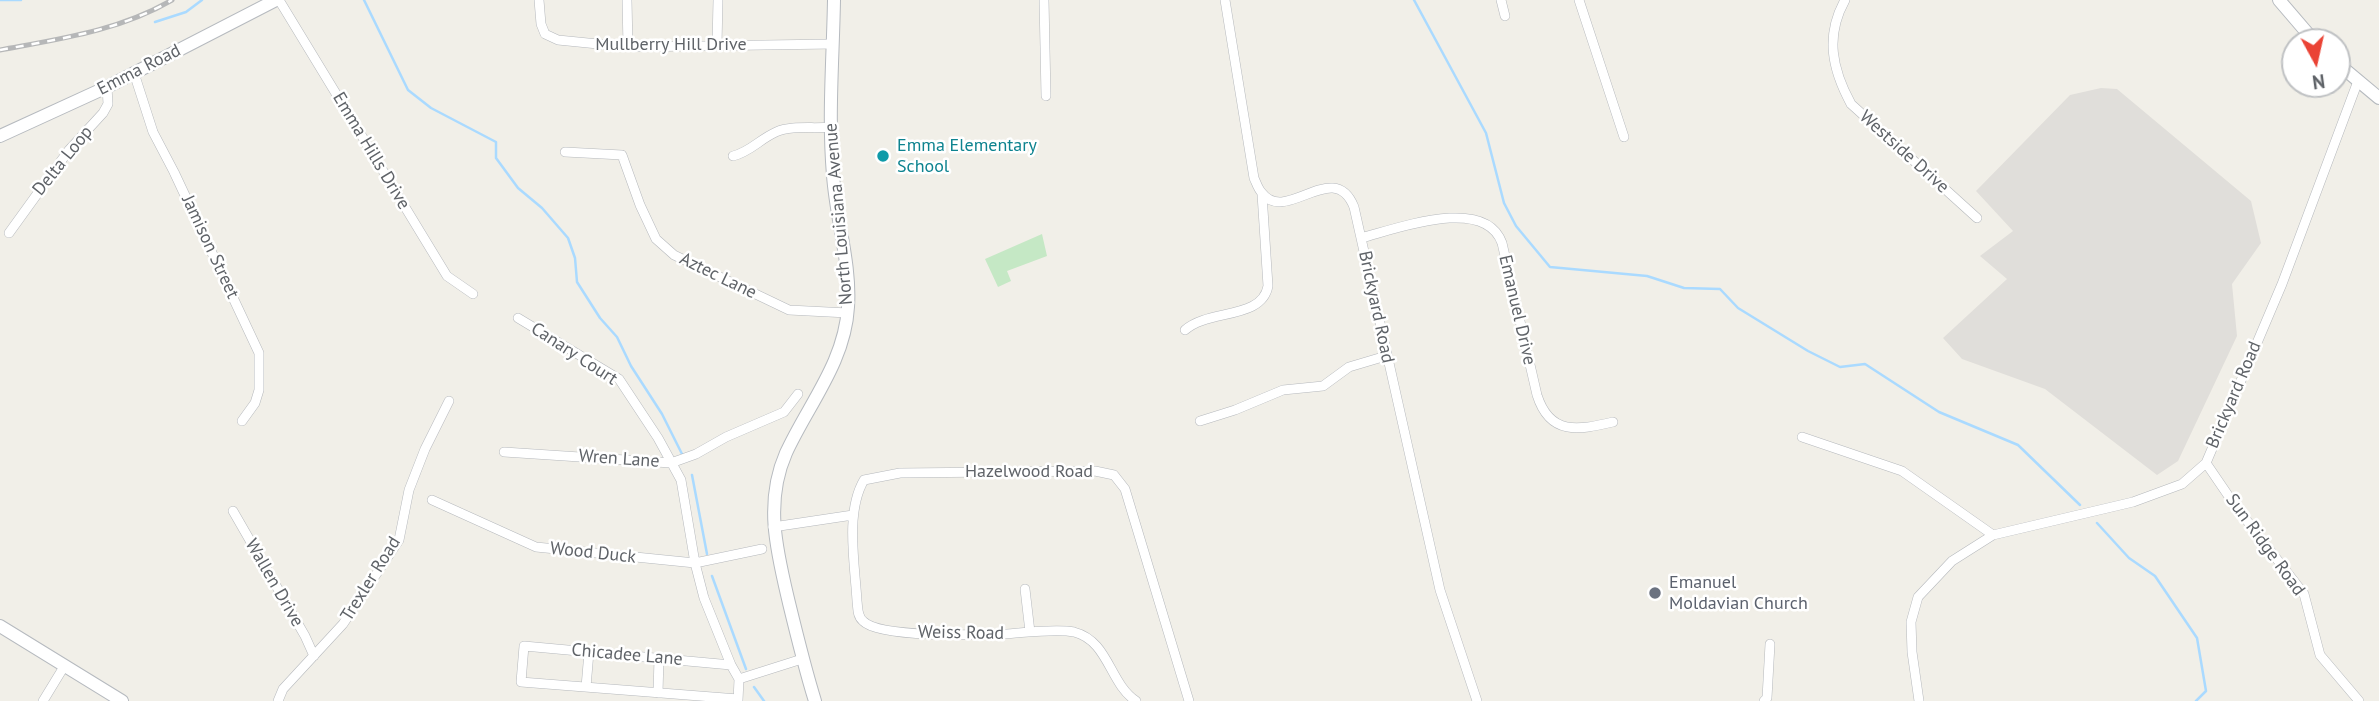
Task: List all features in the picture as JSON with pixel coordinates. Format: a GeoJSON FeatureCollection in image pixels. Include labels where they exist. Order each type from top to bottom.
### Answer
{"type":"FeatureCollection","features":[{"type":"Feature","properties":{"kind":"street","name":"Emma Road"},"geometry":{"type":"LineString","coordinates":[[0,136],[107,87],[278,0]]}},
{"type":"Feature","properties":{"kind":"street","name":"Emma Hills Drive"},"geometry":{"type":"LineString","coordinates":[[278,0],[447,276],[473,294]]}},
{"type":"Feature","properties":{"kind":"street","name":"Mullberry Hill Drive"},"geometry":{"type":"LineString","coordinates":[[539,0],[541,24],[545,34],[558,40],[628,47],[833,44]]}},
{"type":"Feature","properties":{"kind":"street"},"geometry":{"type":"LineString","coordinates":[[627,0],[628,47]]}},
{"type":"Feature","properties":{"kind":"street"},"geometry":{"type":"LineString","coordinates":[[718,0],[718,45]]}},
{"type":"Feature","properties":{"kind":"street","name":"North Louisiana Avenue"},"geometry":{"type":"LineString","coordinates":[[815,701],[802,659],[774,527],[773,501],[777,477],[786,452],[839,350],[848,313],[847,279],[833,176],[831,127],[834,0]]}},
{"type":"Feature","properties":{"kind":"street"},"geometry":{"type":"LineString","coordinates":[[1044,0],[1046,96]]}},
{"type":"Feature","properties":{"kind":"street"},"geometry":{"type":"LineString","coordinates":[[1185,330],[1201,320],[1254,307],[1266,294],[1268,286],[1262,194],[1254,178],[1225,0]]}},
{"type":"Feature","properties":{"kind":"street"},"geometry":{"type":"LineString","coordinates":[[1502,0],[1505,16]]}},
{"type":"Feature","properties":{"kind":"street"},"geometry":{"type":"LineString","coordinates":[[1579,0],[1624,137]]}},
{"type":"Feature","properties":{"kind":"street","name":"Westside Drive"},"geometry":{"type":"LineString","coordinates":[[1845,0],[1837,15],[1832,59],[1839,83],[1851,104],[1977,219]]}},
{"type":"Feature","properties":{"kind":"street"},"geometry":{"type":"LineString","coordinates":[[2279,0],[2303,28]]}},
{"type":"Feature","properties":{"kind":"street","name":"Jamison Street"},"geometry":{"type":"LineString","coordinates":[[134,73],[153,132],[259,353],[259,390],[256,404],[242,421]]}},
{"type":"Feature","properties":{"kind":"street"},"geometry":{"type":"LineString","coordinates":[[2351,75],[2379,98]]}},
{"type":"Feature","properties":{"kind":"street","name":"Brickyard Road"},"geometry":{"type":"LineString","coordinates":[[1919,701],[1911,622],[1918,597],[1952,561],[1993,534],[2133,502],[2182,484],[2206,463],[2282,284],[2358,81]]}},
{"type":"Feature","properties":{"kind":"street","name":"Delta Loop"},"geometry":{"type":"LineString","coordinates":[[9,233],[69,150],[103,113],[108,104],[107,87]]}},
{"type":"Feature","properties":{"kind":"street"},"geometry":{"type":"LineString","coordinates":[[733,156],[747,153],[779,131],[831,127]]}},
{"type":"Feature","properties":{"kind":"street","name":"Aztec Lane"},"geometry":{"type":"LineString","coordinates":[[565,152],[622,155],[656,239],[674,255],[789,310],[848,313]]}},
{"type":"Feature","properties":{"kind":"street","name":"Brickyard Road"},"geometry":{"type":"LineString","coordinates":[[1262,194],[1272,201],[1283,202],[1325,187],[1344,192],[1351,198],[1440,590],[1477,701]]}},
{"type":"Feature","properties":{"kind":"street","name":"Emanuel Drive"},"geometry":{"type":"LineString","coordinates":[[1361,238],[1454,217],[1485,223],[1494,229],[1502,243],[1537,395],[1546,416],[1554,423],[1569,427],[1586,428],[1613,422]]}},
{"type":"Feature","properties":{"kind":"street","name":"Canary Court"},"geometry":{"type":"LineString","coordinates":[[518,318],[619,379],[658,438],[681,480],[695,563],[704,598],[739,679]]}},
{"type":"Feature","properties":{"kind":"street"},"geometry":{"type":"LineString","coordinates":[[1200,421],[1235,411],[1283,390],[1323,386],[1338,373],[1355,364],[1386,356]]}},
{"type":"Feature","properties":{"kind":"street","name":"Wren Lane"},"geometry":{"type":"LineString","coordinates":[[504,452],[671,463],[785,412],[798,394]]}},
{"type":"Feature","properties":{"kind":"street","name":"Trexler Road"},"geometry":{"type":"LineString","coordinates":[[278,701],[283,689],[343,624],[399,540],[409,490],[425,449],[449,401]]}},
{"type":"Feature","properties":{"kind":"street"},"geometry":{"type":"LineString","coordinates":[[1802,437],[1902,471],[1993,534]]}},
{"type":"Feature","properties":{"kind":"street","name":"Sun Ridge Road"},"geometry":{"type":"LineString","coordinates":[[2206,463],[2234,504],[2304,594],[2320,655],[2359,701]]}},
{"type":"Feature","properties":{"kind":"street","name":"Hazelwood Road"},"geometry":{"type":"LineString","coordinates":[[853,515],[856,493],[864,480],[900,473],[1096,471],[1114,475],[1125,489],[1189,701]]}},
{"type":"Feature","properties":{"kind":"street","name":"Wood Duck"},"geometry":{"type":"LineString","coordinates":[[432,500],[536,547],[695,563],[762,549]]}},
{"type":"Feature","properties":{"kind":"street","name":"Wallen Drive"},"geometry":{"type":"LineString","coordinates":[[233,511],[314,656]]}},
{"type":"Feature","properties":{"kind":"street"},"geometry":{"type":"LineString","coordinates":[[774,527],[853,515]]}},
{"type":"Feature","properties":{"kind":"street","name":"Weiss Road"},"geometry":{"type":"LineString","coordinates":[[853,515],[858,615],[864,623],[883,631],[931,634],[1073,632],[1097,645],[1126,695],[1136,701]]}},
{"type":"Feature","properties":{"kind":"street"},"geometry":{"type":"LineString","coordinates":[[1026,589],[1030,632]]}},
{"type":"Feature","properties":{"kind":"street"},"geometry":{"type":"LineString","coordinates":[[0,626],[122,701]]}},
{"type":"Feature","properties":{"kind":"street"},"geometry":{"type":"LineString","coordinates":[[1765,701],[1770,644]]}},
{"type":"Feature","properties":{"kind":"street","name":"Chicadee Lane"},"geometry":{"type":"LineString","coordinates":[[586,687],[521,682],[524,646],[731,665]]}},
{"type":"Feature","properties":{"kind":"street"},"geometry":{"type":"LineString","coordinates":[[589,652],[586,687],[738,700],[739,679],[802,659]]}},
{"type":"Feature","properties":{"kind":"street"},"geometry":{"type":"LineString","coordinates":[[659,658],[659,694]]}},
{"type":"Feature","properties":{"kind":"street"},"geometry":{"type":"LineString","coordinates":[[43,701],[65,665]]}},
{"type":"Feature","properties":{"kind":"shaded area"},"geometry":{"type":"Polygon","coordinates":[[[2101,88],[2117,89],[2251,201],[2261,243],[2232,284],[2237,336],[2178,461],[2157,475],[2045,389],[1962,359],[1943,338],[2007,279],[1980,256],[2013,231],[1976,191],[2070,95],[2101,88]]]}},
{"type":"Feature","properties":{"kind":"green space"},"geometry":{"type":"Polygon","coordinates":[[[1042,234],[1047,256],[1007,271],[1011,281],[998,287],[985,259],[1042,234]]]}},
{"type":"Feature","properties":{"kind":"waterway"},"geometry":{"type":"LineString","coordinates":[[0,0],[21,0]]}},
{"type":"Feature","properties":{"kind":"waterway"},"geometry":{"type":"LineString","coordinates":[[155,22],[186,12],[202,0]]}},
{"type":"Feature","properties":{"kind":"waterway"},"geometry":{"type":"LineString","coordinates":[[364,0],[408,90],[431,108],[496,142],[496,158],[518,188],[542,208],[568,238],[575,258],[577,282],[600,318],[617,337],[682,454]]}},
{"type":"Feature","properties":{"kind":"waterway"},"geometry":{"type":"LineString","coordinates":[[1414,0],[1486,133],[1504,203],[1516,226],[1550,267],[1647,276],[1684,288],[1720,289],[1738,308],[1808,351],[1840,367],[1865,364],[1939,412],[2018,445],[2080,505]]}},
{"type":"Feature","properties":{"kind":"waterway"},"geometry":{"type":"LineString","coordinates":[[692,475],[707,554]]}},
{"type":"Feature","properties":{"kind":"waterway"},"geometry":{"type":"LineString","coordinates":[[2097,523],[2129,558],[2155,576],[2197,638],[2206,691],[2196,701]]}},
{"type":"Feature","properties":{"kind":"waterway"},"geometry":{"type":"LineString","coordinates":[[712,576],[746,669]]}},
{"type":"Feature","properties":{"kind":"waterway"},"geometry":{"type":"LineString","coordinates":[[754,687],[764,701]]}},
{"type":"Feature","properties":{"kind":"railway"},"geometry":{"type":"LineString","coordinates":[[0,50],[110,27],[172,0]]}},
{"type":"Feature","properties":{"kind":"place","name":"Emma Elementary School"},"geometry":{"type":"Point","coordinates":[883,156]}},
{"type":"Feature","properties":{"kind":"place","name":"Emanuel Moldavian Church"},"geometry":{"type":"Point","coordinates":[1655,593]}}]}
